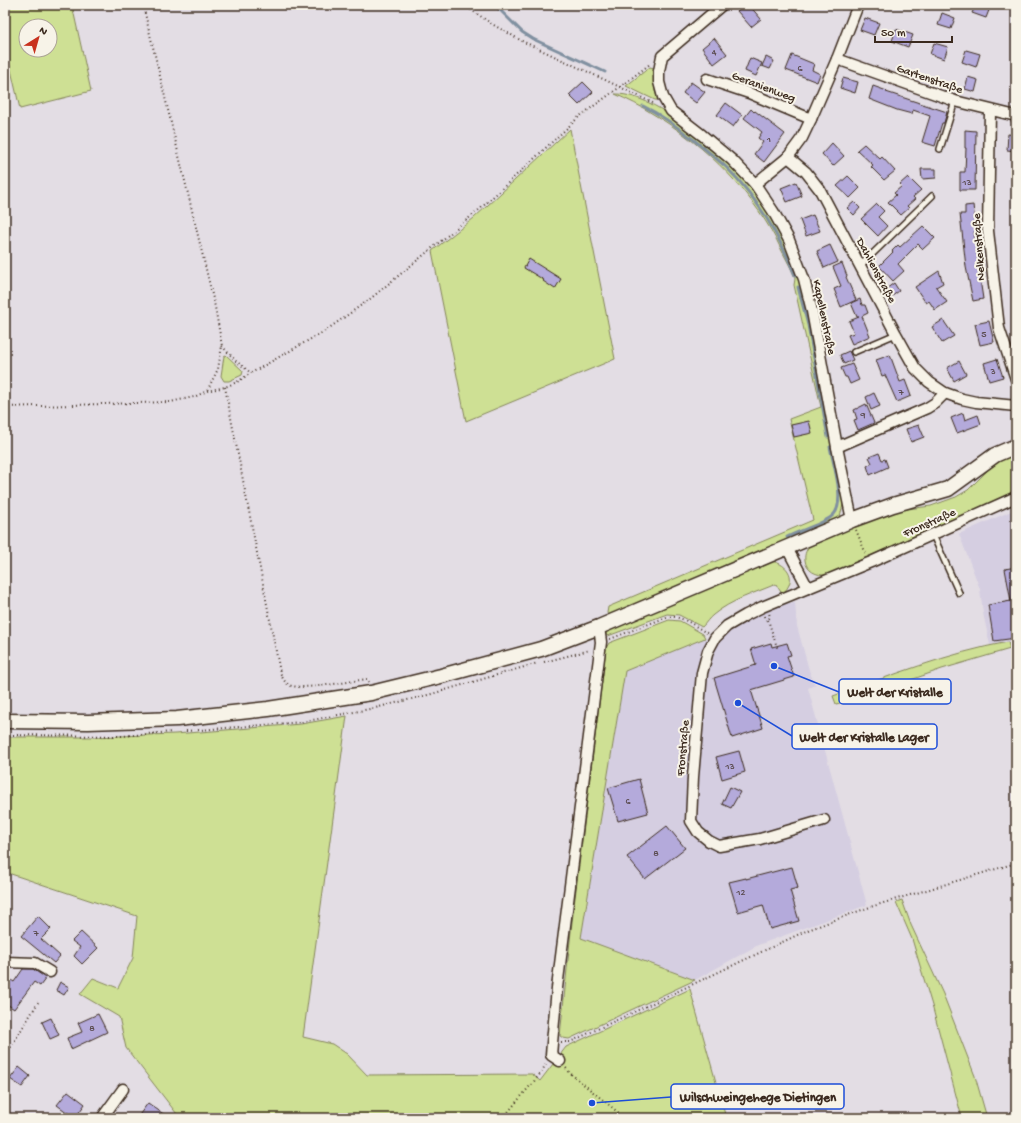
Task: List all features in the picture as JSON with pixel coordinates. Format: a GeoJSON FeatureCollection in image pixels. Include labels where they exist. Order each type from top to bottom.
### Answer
{"type":"FeatureCollection","features":[{"type":"Feature","properties":{"kind":"street"},"geometry":{"type":"LineString","coordinates":[[662,56],[722,5]]}},
{"type":"Feature","properties":{"kind":"street"},"geometry":{"type":"LineString","coordinates":[[755,184],[788,157],[802,138],[837,59],[858,5]]}},
{"type":"Feature","properties":{"kind":"street","name":"Kapellenstraße"},"geometry":{"type":"LineString","coordinates":[[662,56],[659,71],[659,82],[663,97],[671,111],[732,160],[755,184],[774,211],[789,240],[804,279],[812,311],[852,520]]}},
{"type":"Feature","properties":{"kind":"street","name":"Gartenstraße"},"geometry":{"type":"LineString","coordinates":[[837,59],[955,101],[990,111],[1016,116]]}},
{"type":"Feature","properties":{"kind":"street","name":"Geranienweg"},"geometry":{"type":"LineString","coordinates":[[707,79],[749,93],[811,119]]}},
{"type":"Feature","properties":{"kind":"street","name":"Nelkenstraße"},"geometry":{"type":"LineString","coordinates":[[990,111],[988,231],[999,328],[1016,379]]}},
{"type":"Feature","properties":{"kind":"street","name":"Dahlienstraße"},"geometry":{"type":"LineString","coordinates":[[788,157],[806,172],[820,190],[915,368],[929,382],[945,392],[962,399],[1016,406]]}},
{"type":"Feature","properties":{"kind":"street"},"geometry":{"type":"LineString","coordinates":[[837,447],[927,408],[935,403],[945,392]]}},
{"type":"Feature","properties":{"kind":"street"},"geometry":{"type":"LineString","coordinates":[[5,721],[88,722],[177,719],[268,709],[371,693],[541,649],[599,627],[852,520],[893,505],[948,489],[995,455],[1016,446]]}},
{"type":"Feature","properties":{"kind":"street","name":"Fronstraße"},"geometry":{"type":"LineString","coordinates":[[824,820],[760,839],[719,846],[708,841],[698,832],[691,821],[693,777],[702,673],[708,651],[726,626],[746,615],[934,535],[1016,497]]}},
{"type":"Feature","properties":{"kind":"street"},"geometry":{"type":"LineString","coordinates":[[787,548],[808,588]]}},
{"type":"Feature","properties":{"kind":"street"},"geometry":{"type":"LineString","coordinates":[[560,1061],[552,1055],[552,1043],[557,988],[601,642],[599,627]]}},
{"type":"Feature","properties":{"kind":"street"},"geometry":{"type":"LineString","coordinates":[[5,962],[35,963],[50,972]]}},
{"type":"Feature","properties":{"kind":"street"},"geometry":{"type":"LineString","coordinates":[[102,1118],[123,1089]]}},
{"type":"Feature","properties":{"kind":"lane"},"geometry":{"type":"LineString","coordinates":[[940,149],[955,101]]}},
{"type":"Feature","properties":{"kind":"lane"},"geometry":{"type":"LineString","coordinates":[[860,266],[932,196]]}},
{"type":"Feature","properties":{"kind":"lane"},"geometry":{"type":"LineString","coordinates":[[854,352],[896,334]]}},
{"type":"Feature","properties":{"kind":"lane"},"geometry":{"type":"LineString","coordinates":[[934,535],[959,593]]}},
{"type":"Feature","properties":{"kind":"path"},"geometry":{"type":"LineString","coordinates":[[143,5],[215,306],[222,346],[218,369],[208,391]]}},
{"type":"Feature","properties":{"kind":"path"},"geometry":{"type":"LineString","coordinates":[[464,5],[492,24],[522,41],[671,111]]}},
{"type":"Feature","properties":{"kind":"path"},"geometry":{"type":"LineString","coordinates":[[5,407],[170,402],[194,397],[237,382],[325,331],[370,299],[480,209],[580,116],[662,56]]}},
{"type":"Feature","properties":{"kind":"path"},"geometry":{"type":"LineString","coordinates":[[222,346],[236,361],[251,373]]}},
{"type":"Feature","properties":{"kind":"path"},"geometry":{"type":"LineString","coordinates":[[225,387],[280,672],[283,680],[288,684],[295,686],[320,686],[367,679]]}},
{"type":"Feature","properties":{"kind":"path"},"geometry":{"type":"LineString","coordinates":[[852,520],[862,546],[871,562]]}},
{"type":"Feature","properties":{"kind":"path"},"geometry":{"type":"LineString","coordinates":[[601,642],[666,617],[675,616],[716,638]]}},
{"type":"Feature","properties":{"kind":"path"},"geometry":{"type":"LineString","coordinates":[[768,620],[777,647],[779,647]]}},
{"type":"Feature","properties":{"kind":"path"},"geometry":{"type":"LineString","coordinates":[[552,1043],[570,1042],[808,930],[867,908],[1016,863]]}},
{"type":"Feature","properties":{"kind":"path"},"geometry":{"type":"LineString","coordinates":[[5,1047],[9,1050],[39,1001]]}},
{"type":"Feature","properties":{"kind":"path"},"geometry":{"type":"LineString","coordinates":[[503,1118],[541,1073],[552,1055]]}},
{"type":"Feature","properties":{"kind":"path"},"geometry":{"type":"LineString","coordinates":[[560,1061],[571,1074],[626,1118]]}},
{"type":"Feature","properties":{"kind":"shaded area"},"geometry":{"type":"Polygon","coordinates":[[[1016,509],[1016,683],[1008,642],[990,645],[983,613],[980,589],[959,534],[1016,509]]]}},
{"type":"Feature","properties":{"kind":"shaded area"},"geometry":{"type":"Polygon","coordinates":[[[784,603],[795,603],[797,626],[809,670],[815,685],[808,688],[867,905],[758,945],[695,980],[581,938],[625,671],[705,638],[718,643],[728,630],[784,603]]]}},
{"type":"Feature","properties":{"kind":"green space"},"geometry":{"type":"Polygon","coordinates":[[[5,5],[72,5],[91,91],[20,109],[5,44],[5,5]]]}},
{"type":"Feature","properties":{"kind":"green space"},"geometry":{"type":"Polygon","coordinates":[[[650,67],[654,68],[655,91],[658,100],[655,100],[626,86],[650,67]]]}},
{"type":"Feature","properties":{"kind":"green space"},"geometry":{"type":"Polygon","coordinates":[[[615,94],[634,97],[654,106],[676,119],[717,152],[736,171],[763,203],[782,236],[792,255],[802,282],[844,501],[840,516],[835,522],[609,617],[607,613],[608,607],[813,520],[789,419],[821,407],[794,285],[795,279],[771,230],[758,210],[728,173],[692,141],[673,126],[634,103],[615,94]]]}},
{"type":"Feature","properties":{"kind":"green space"},"geometry":{"type":"Polygon","coordinates":[[[570,129],[615,359],[466,421],[432,251],[474,218],[570,129]]]}},
{"type":"Feature","properties":{"kind":"green space"},"geometry":{"type":"Polygon","coordinates":[[[226,355],[243,371],[242,375],[229,381],[224,381],[221,376],[224,356],[226,355]]]}},
{"type":"Feature","properties":{"kind":"green space"},"geometry":{"type":"Polygon","coordinates":[[[1016,452],[1016,491],[827,575],[816,574],[807,567],[805,556],[810,544],[892,511],[931,506],[956,497],[968,490],[991,467],[1005,457],[1016,452]]]}},
{"type":"Feature","properties":{"kind":"green space"},"geometry":{"type":"Polygon","coordinates":[[[771,561],[783,565],[789,573],[790,583],[782,594],[776,584],[727,605],[712,616],[702,627],[679,615],[667,614],[608,636],[606,635],[608,629],[771,561]]]}},
{"type":"Feature","properties":{"kind":"green space"},"geometry":{"type":"Polygon","coordinates":[[[669,620],[680,621],[703,634],[705,638],[625,671],[581,938],[695,980],[569,1039],[563,1038],[560,1036],[572,922],[606,648],[609,643],[669,620]]]}},
{"type":"Feature","properties":{"kind":"green space"},"geometry":{"type":"Polygon","coordinates":[[[1008,642],[1010,649],[942,669],[856,699],[836,704],[833,696],[964,652],[1008,642]]]}},
{"type":"Feature","properties":{"kind":"green space"},"geometry":{"type":"Polygon","coordinates":[[[347,716],[303,1037],[332,1044],[347,1054],[367,1075],[532,1074],[540,1081],[566,1047],[690,989],[726,1118],[180,1118],[126,1048],[119,1017],[80,994],[93,978],[118,988],[133,958],[137,916],[5,872],[5,737],[93,737],[175,734],[301,724],[347,716]]]}},
{"type":"Feature","properties":{"kind":"green space"},"geometry":{"type":"Polygon","coordinates":[[[902,900],[911,925],[943,994],[975,1076],[987,1118],[962,1118],[933,1009],[912,939],[896,902],[902,900]]]}},
{"type":"Feature","properties":{"kind":"building"},"geometry":{"type":"Polygon","coordinates":[[[745,5],[749,5],[761,19],[751,27],[737,11],[745,5]]]}},
{"type":"Feature","properties":{"kind":"building"},"geometry":{"type":"Polygon","coordinates":[[[976,5],[991,5],[986,18],[972,13],[976,5]]]}},
{"type":"Feature","properties":{"kind":"building"},"geometry":{"type":"Polygon","coordinates":[[[942,13],[955,18],[951,29],[938,25],[942,13]]]}},
{"type":"Feature","properties":{"kind":"building"},"geometry":{"type":"Polygon","coordinates":[[[865,18],[879,23],[874,35],[860,30],[865,18]]]}},
{"type":"Feature","properties":{"kind":"building"},"geometry":{"type":"Polygon","coordinates":[[[896,29],[913,35],[908,47],[892,41],[896,29]]]}},
{"type":"Feature","properties":{"kind":"building"},"geometry":{"type":"Polygon","coordinates":[[[714,38],[727,54],[714,64],[702,48],[714,38]]]}},
{"type":"Feature","properties":{"kind":"building"},"geometry":{"type":"Polygon","coordinates":[[[934,43],[948,47],[944,59],[930,54],[934,43]]]}},
{"type":"Feature","properties":{"kind":"building"},"geometry":{"type":"Polygon","coordinates":[[[966,50],[980,54],[976,67],[962,62],[966,50]]]}},
{"type":"Feature","properties":{"kind":"building"},"geometry":{"type":"Polygon","coordinates":[[[792,55],[814,64],[812,70],[820,74],[817,82],[786,70],[792,55]]]}},
{"type":"Feature","properties":{"kind":"building"},"geometry":{"type":"Polygon","coordinates":[[[766,57],[774,61],[770,69],[762,66],[766,57]]]}},
{"type":"Feature","properties":{"kind":"building"},"geometry":{"type":"Polygon","coordinates":[[[750,58],[762,63],[756,76],[745,71],[750,58]]]}},
{"type":"Feature","properties":{"kind":"building"},"geometry":{"type":"Polygon","coordinates":[[[968,77],[978,80],[975,92],[965,89],[968,77]]]}},
{"type":"Feature","properties":{"kind":"building"},"geometry":{"type":"Polygon","coordinates":[[[843,78],[858,82],[855,93],[840,88],[843,78]]]}},
{"type":"Feature","properties":{"kind":"building"},"geometry":{"type":"Polygon","coordinates":[[[583,82],[593,92],[579,105],[569,95],[583,82]]]}},
{"type":"Feature","properties":{"kind":"building"},"geometry":{"type":"Polygon","coordinates":[[[691,82],[705,92],[696,103],[683,93],[691,82]]]}},
{"type":"Feature","properties":{"kind":"building"},"geometry":{"type":"Polygon","coordinates":[[[873,86],[887,91],[886,92],[947,112],[935,146],[922,142],[930,116],[913,110],[912,114],[897,110],[869,99],[873,86]]]}},
{"type":"Feature","properties":{"kind":"building"},"geometry":{"type":"Polygon","coordinates":[[[726,103],[742,115],[733,127],[717,115],[726,103]]]}},
{"type":"Feature","properties":{"kind":"building"},"geometry":{"type":"Polygon","coordinates":[[[751,109],[785,134],[764,162],[754,154],[763,142],[758,138],[762,132],[744,118],[751,109]]]}},
{"type":"Feature","properties":{"kind":"building"},"geometry":{"type":"Polygon","coordinates":[[[965,130],[976,131],[975,190],[960,190],[960,172],[965,172],[965,130]]]}},
{"type":"Feature","properties":{"kind":"building"},"geometry":{"type":"Polygon","coordinates":[[[1008,134],[1016,135],[1016,151],[1007,150],[1008,134]]]}},
{"type":"Feature","properties":{"kind":"building"},"geometry":{"type":"Polygon","coordinates":[[[832,143],[844,156],[833,166],[822,154],[832,143]]]}},
{"type":"Feature","properties":{"kind":"building"},"geometry":{"type":"Polygon","coordinates":[[[864,144],[880,159],[882,157],[895,171],[884,180],[871,167],[873,165],[857,150],[864,144]]]}},
{"type":"Feature","properties":{"kind":"building"},"geometry":{"type":"Polygon","coordinates":[[[921,169],[936,169],[936,178],[922,179],[921,169]]]}},
{"type":"Feature","properties":{"kind":"building"},"geometry":{"type":"Polygon","coordinates":[[[848,176],[860,188],[850,198],[837,186],[848,176]]]}},
{"type":"Feature","properties":{"kind":"building"},"geometry":{"type":"Polygon","coordinates":[[[908,177],[921,190],[913,197],[915,199],[907,206],[909,208],[901,215],[888,202],[896,195],[894,193],[902,186],[900,184],[908,177]]]}},
{"type":"Feature","properties":{"kind":"building"},"geometry":{"type":"Polygon","coordinates":[[[796,182],[802,196],[787,202],[781,188],[796,182]]]}},
{"type":"Feature","properties":{"kind":"building"},"geometry":{"type":"Polygon","coordinates":[[[854,202],[860,208],[854,215],[847,208],[854,202]]]}},
{"type":"Feature","properties":{"kind":"building"},"geometry":{"type":"Polygon","coordinates":[[[877,204],[884,211],[878,217],[887,226],[878,236],[861,219],[877,204]]]}},
{"type":"Feature","properties":{"kind":"building"},"geometry":{"type":"Polygon","coordinates":[[[973,205],[976,232],[974,232],[983,299],[973,301],[966,267],[960,214],[965,214],[965,206],[973,205]]]}},
{"type":"Feature","properties":{"kind":"building"},"geometry":{"type":"Polygon","coordinates":[[[813,215],[820,231],[806,236],[800,220],[813,215]]]}},
{"type":"Feature","properties":{"kind":"building"},"geometry":{"type":"Polygon","coordinates":[[[923,226],[935,238],[923,249],[918,244],[898,264],[904,271],[893,281],[879,266],[898,245],[900,247],[923,226]]]}},
{"type":"Feature","properties":{"kind":"building"},"geometry":{"type":"Polygon","coordinates":[[[830,245],[838,262],[824,268],[817,251],[830,245]]]}},
{"type":"Feature","properties":{"kind":"building"},"geometry":{"type":"Polygon","coordinates":[[[529,259],[561,279],[555,289],[543,281],[544,280],[524,268],[529,259]]]}},
{"type":"Feature","properties":{"kind":"building"},"geometry":{"type":"Polygon","coordinates":[[[842,263],[847,276],[846,277],[856,300],[841,307],[834,289],[841,286],[833,267],[842,263]]]}},
{"type":"Feature","properties":{"kind":"building"},"geometry":{"type":"Polygon","coordinates":[[[939,271],[943,283],[936,287],[947,302],[935,310],[929,301],[926,303],[915,287],[939,271]]]}},
{"type":"Feature","properties":{"kind":"building"},"geometry":{"type":"Polygon","coordinates":[[[894,283],[899,291],[891,297],[886,289],[894,283]]]}},
{"type":"Feature","properties":{"kind":"building"},"geometry":{"type":"Polygon","coordinates":[[[860,299],[862,305],[865,305],[868,313],[862,316],[870,336],[852,344],[848,335],[854,333],[849,321],[859,317],[857,317],[851,303],[860,299]]]}},
{"type":"Feature","properties":{"kind":"building"},"geometry":{"type":"Polygon","coordinates":[[[943,320],[954,336],[942,343],[932,327],[943,320]]]}},
{"type":"Feature","properties":{"kind":"building"},"geometry":{"type":"Polygon","coordinates":[[[989,321],[994,342],[980,345],[975,324],[989,321]]]}},
{"type":"Feature","properties":{"kind":"building"},"geometry":{"type":"Polygon","coordinates":[[[849,351],[853,360],[844,364],[840,355],[849,351]]]}},
{"type":"Feature","properties":{"kind":"building"},"geometry":{"type":"Polygon","coordinates":[[[890,355],[900,382],[905,380],[911,396],[897,402],[885,375],[882,376],[876,360],[890,355]]]}},
{"type":"Feature","properties":{"kind":"building"},"geometry":{"type":"Polygon","coordinates":[[[997,359],[1003,377],[989,381],[984,363],[997,359]]]}},
{"type":"Feature","properties":{"kind":"building"},"geometry":{"type":"Polygon","coordinates":[[[959,361],[966,374],[954,381],[947,368],[959,361]]]}},
{"type":"Feature","properties":{"kind":"building"},"geometry":{"type":"Polygon","coordinates":[[[852,364],[859,380],[850,384],[841,368],[852,364]]]}},
{"type":"Feature","properties":{"kind":"building"},"geometry":{"type":"Polygon","coordinates":[[[874,393],[880,406],[871,410],[866,397],[874,393]]]}},
{"type":"Feature","properties":{"kind":"building"},"geometry":{"type":"Polygon","coordinates":[[[866,404],[874,423],[858,430],[854,420],[857,419],[854,410],[866,404]]]}},
{"type":"Feature","properties":{"kind":"building"},"geometry":{"type":"Polygon","coordinates":[[[963,413],[965,420],[978,415],[981,424],[957,433],[951,418],[963,413]]]}},
{"type":"Feature","properties":{"kind":"building"},"geometry":{"type":"Polygon","coordinates":[[[809,421],[812,433],[794,437],[791,425],[809,421]]]}},
{"type":"Feature","properties":{"kind":"building"},"geometry":{"type":"Polygon","coordinates":[[[919,425],[924,437],[911,442],[906,429],[919,425]]]}},
{"type":"Feature","properties":{"kind":"building"},"geometry":{"type":"Polygon","coordinates":[[[879,453],[882,460],[885,459],[888,467],[870,475],[867,466],[872,463],[869,457],[879,453]]]}},
{"type":"Feature","properties":{"kind":"building"},"geometry":{"type":"Polygon","coordinates":[[[1016,567],[1016,638],[994,641],[988,605],[1011,601],[1005,569],[1016,567]]]}},
{"type":"Feature","properties":{"kind":"building"},"geometry":{"type":"Polygon","coordinates":[[[771,643],[772,647],[787,643],[791,655],[787,656],[794,677],[751,690],[763,728],[732,738],[714,678],[756,665],[751,649],[771,643]]]}},
{"type":"Feature","properties":{"kind":"building"},"geometry":{"type":"Polygon","coordinates":[[[739,751],[745,772],[722,779],[716,757],[739,751]]]}},
{"type":"Feature","properties":{"kind":"building"},"geometry":{"type":"Polygon","coordinates":[[[639,779],[648,813],[618,821],[608,788],[639,779]]]}},
{"type":"Feature","properties":{"kind":"building"},"geometry":{"type":"Polygon","coordinates":[[[730,787],[740,792],[731,808],[722,804],[730,787]]]}},
{"type":"Feature","properties":{"kind":"building"},"geometry":{"type":"Polygon","coordinates":[[[667,826],[685,848],[645,879],[627,857],[667,826]]]}},
{"type":"Feature","properties":{"kind":"building"},"geometry":{"type":"Polygon","coordinates":[[[792,867],[798,888],[790,890],[799,921],[770,929],[763,905],[738,912],[729,882],[792,867]]]}},
{"type":"Feature","properties":{"kind":"building"},"geometry":{"type":"Polygon","coordinates":[[[38,916],[51,929],[41,939],[60,956],[54,963],[21,936],[38,916]]]}},
{"type":"Feature","properties":{"kind":"building"},"geometry":{"type":"Polygon","coordinates":[[[81,932],[98,948],[82,964],[74,956],[80,947],[72,941],[81,932]]]}},
{"type":"Feature","properties":{"kind":"building"},"geometry":{"type":"Polygon","coordinates":[[[23,969],[33,969],[46,978],[40,986],[34,982],[14,1009],[5,1003],[5,976],[14,982],[23,969]]]}},
{"type":"Feature","properties":{"kind":"building"},"geometry":{"type":"Polygon","coordinates":[[[60,982],[69,987],[64,995],[56,990],[60,982]]]}},
{"type":"Feature","properties":{"kind":"building"},"geometry":{"type":"Polygon","coordinates":[[[98,1014],[107,1032],[71,1049],[67,1038],[82,1032],[78,1023],[98,1014]]]}},
{"type":"Feature","properties":{"kind":"building"},"geometry":{"type":"Polygon","coordinates":[[[51,1018],[59,1035],[50,1039],[42,1022],[51,1018]]]}},
{"type":"Feature","properties":{"kind":"building"},"geometry":{"type":"Polygon","coordinates":[[[19,1067],[30,1076],[22,1087],[10,1079],[19,1067]]]}},
{"type":"Feature","properties":{"kind":"building"},"geometry":{"type":"Polygon","coordinates":[[[68,1091],[85,1104],[75,1118],[57,1105],[68,1091]]]}},
{"type":"Feature","properties":{"kind":"building"},"geometry":{"type":"Polygon","coordinates":[[[148,1103],[169,1118],[137,1118],[148,1103]]]}},
{"type":"Feature","properties":{"kind":"waterway"},"geometry":{"type":"LineString","coordinates":[[495,5],[522,32],[533,39],[605,72]]}},
{"type":"Feature","properties":{"kind":"waterway"},"geometry":{"type":"LineString","coordinates":[[643,106],[663,117],[694,140],[726,167],[748,191],[766,217],[782,245],[795,275]]}},
{"type":"Feature","properties":{"kind":"waterway"},"geometry":{"type":"LineString","coordinates":[[798,287],[808,325],[828,437]]}},
{"type":"Feature","properties":{"kind":"waterway"},"geometry":{"type":"LineString","coordinates":[[787,537],[826,520],[836,511],[839,494],[838,483],[830,447]]}},
{"type":"Feature","properties":{"kind":"place","name":"Welt der Kristalle"},"geometry":{"type":"Point","coordinates":[774,666]}},
{"type":"Feature","properties":{"kind":"place","name":"Welt der Kristalle Lager"},"geometry":{"type":"Point","coordinates":[738,703]}},
{"type":"Feature","properties":{"kind":"place","name":"Wilschweingehege Dietingen"},"geometry":{"type":"Point","coordinates":[592,1103]}}]}
